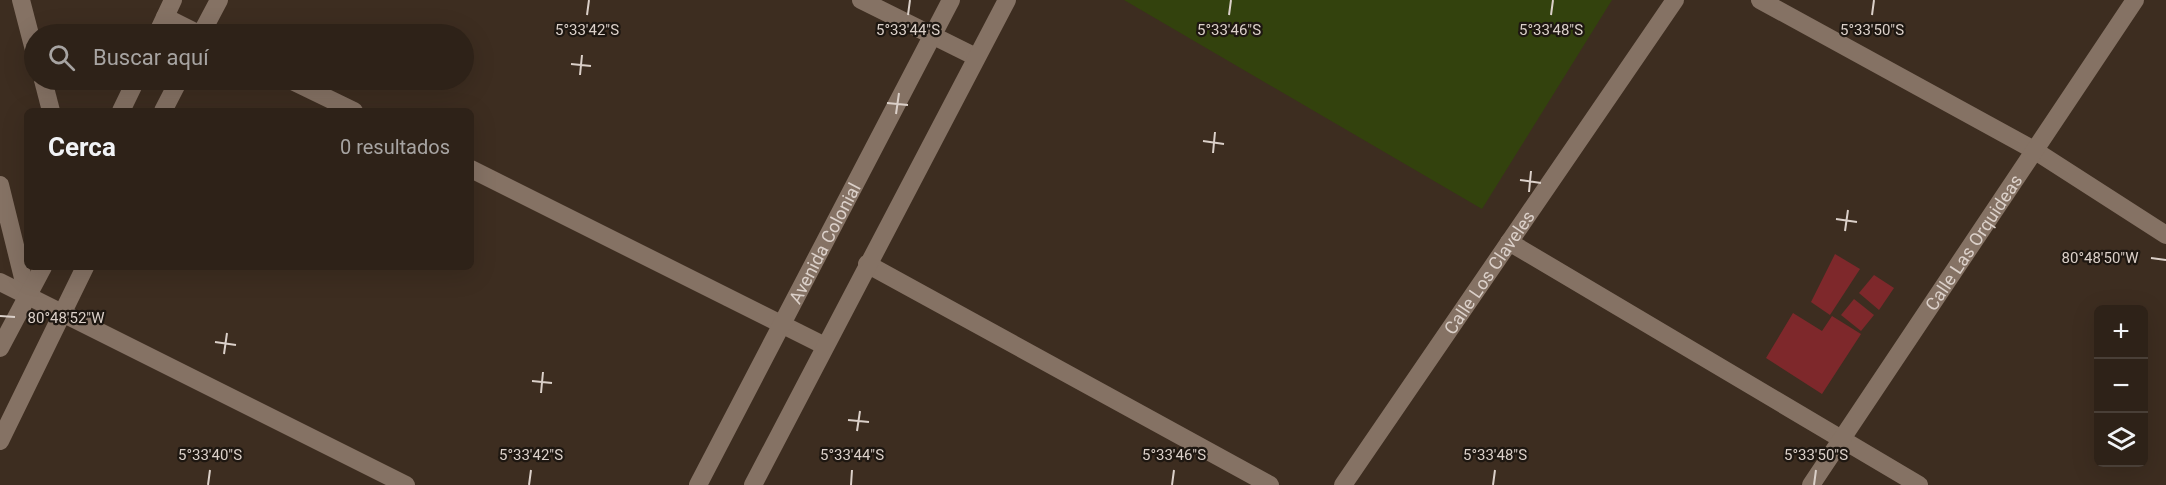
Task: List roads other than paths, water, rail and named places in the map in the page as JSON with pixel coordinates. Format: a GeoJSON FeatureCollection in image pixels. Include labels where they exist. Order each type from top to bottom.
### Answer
{"type":"FeatureCollection","features":[{"type":"Feature","properties":{"kind":"street"},"geometry":{"type":"LineString","coordinates":[[21,0],[27,24]]}},
{"type":"Feature","properties":{"kind":"street"},"geometry":{"type":"LineString","coordinates":[[162,24],[173,0]]}},
{"type":"Feature","properties":{"kind":"street"},"geometry":{"type":"LineString","coordinates":[[206,24],[219,0]]}},
{"type":"Feature","properties":{"kind":"street"},"geometry":{"type":"LineString","coordinates":[[861,0],[976,57]]}},
{"type":"Feature","properties":{"kind":"street","name":"Avenida Colonial"},"geometry":{"type":"LineString","coordinates":[[698,485],[951,0]]}},
{"type":"Feature","properties":{"kind":"street"},"geometry":{"type":"LineString","coordinates":[[753,485],[1007,0]]}},
{"type":"Feature","properties":{"kind":"street","name":"Calle Los Claveles"},"geometry":{"type":"LineString","coordinates":[[1343,485],[1675,0]]}},
{"type":"Feature","properties":{"kind":"street"},"geometry":{"type":"LineString","coordinates":[[1760,0],[2034,150],[2166,235]]}},
{"type":"Feature","properties":{"kind":"street","name":"Calle Las Orquideas"},"geometry":{"type":"LineString","coordinates":[[1812,485],[2135,0]]}},
{"type":"Feature","properties":{"kind":"street"},"geometry":{"type":"LineString","coordinates":[[165,17],[179,24]]}},
{"type":"Feature","properties":{"kind":"street"},"geometry":{"type":"LineString","coordinates":[[46,90],[50,108]]}},
{"type":"Feature","properties":{"kind":"street"},"geometry":{"type":"LineString","coordinates":[[122,108],[131,90]]}},
{"type":"Feature","properties":{"kind":"street"},"geometry":{"type":"LineString","coordinates":[[165,108],[174,90]]}},
{"type":"Feature","properties":{"kind":"street"},"geometry":{"type":"LineString","coordinates":[[311,90],[348,108]]}},
{"type":"Feature","properties":{"kind":"street"},"geometry":{"type":"LineString","coordinates":[[474,170],[825,346]]}},
{"type":"Feature","properties":{"kind":"street"},"geometry":{"type":"LineString","coordinates":[[0,185],[27,294]]}},
{"type":"Feature","properties":{"kind":"street"},"geometry":{"type":"LineString","coordinates":[[1509,242],[1919,485]]}},
{"type":"Feature","properties":{"kind":"street"},"geometry":{"type":"LineString","coordinates":[[867,264],[1270,485]]}},
{"type":"Feature","properties":{"kind":"street"},"geometry":{"type":"LineString","coordinates":[[0,348],[41,270]]}},
{"type":"Feature","properties":{"kind":"street"},"geometry":{"type":"LineString","coordinates":[[0,441],[83,270]]}},
{"type":"Feature","properties":{"kind":"street"},"geometry":{"type":"LineString","coordinates":[[0,282],[406,485]]}}]}
